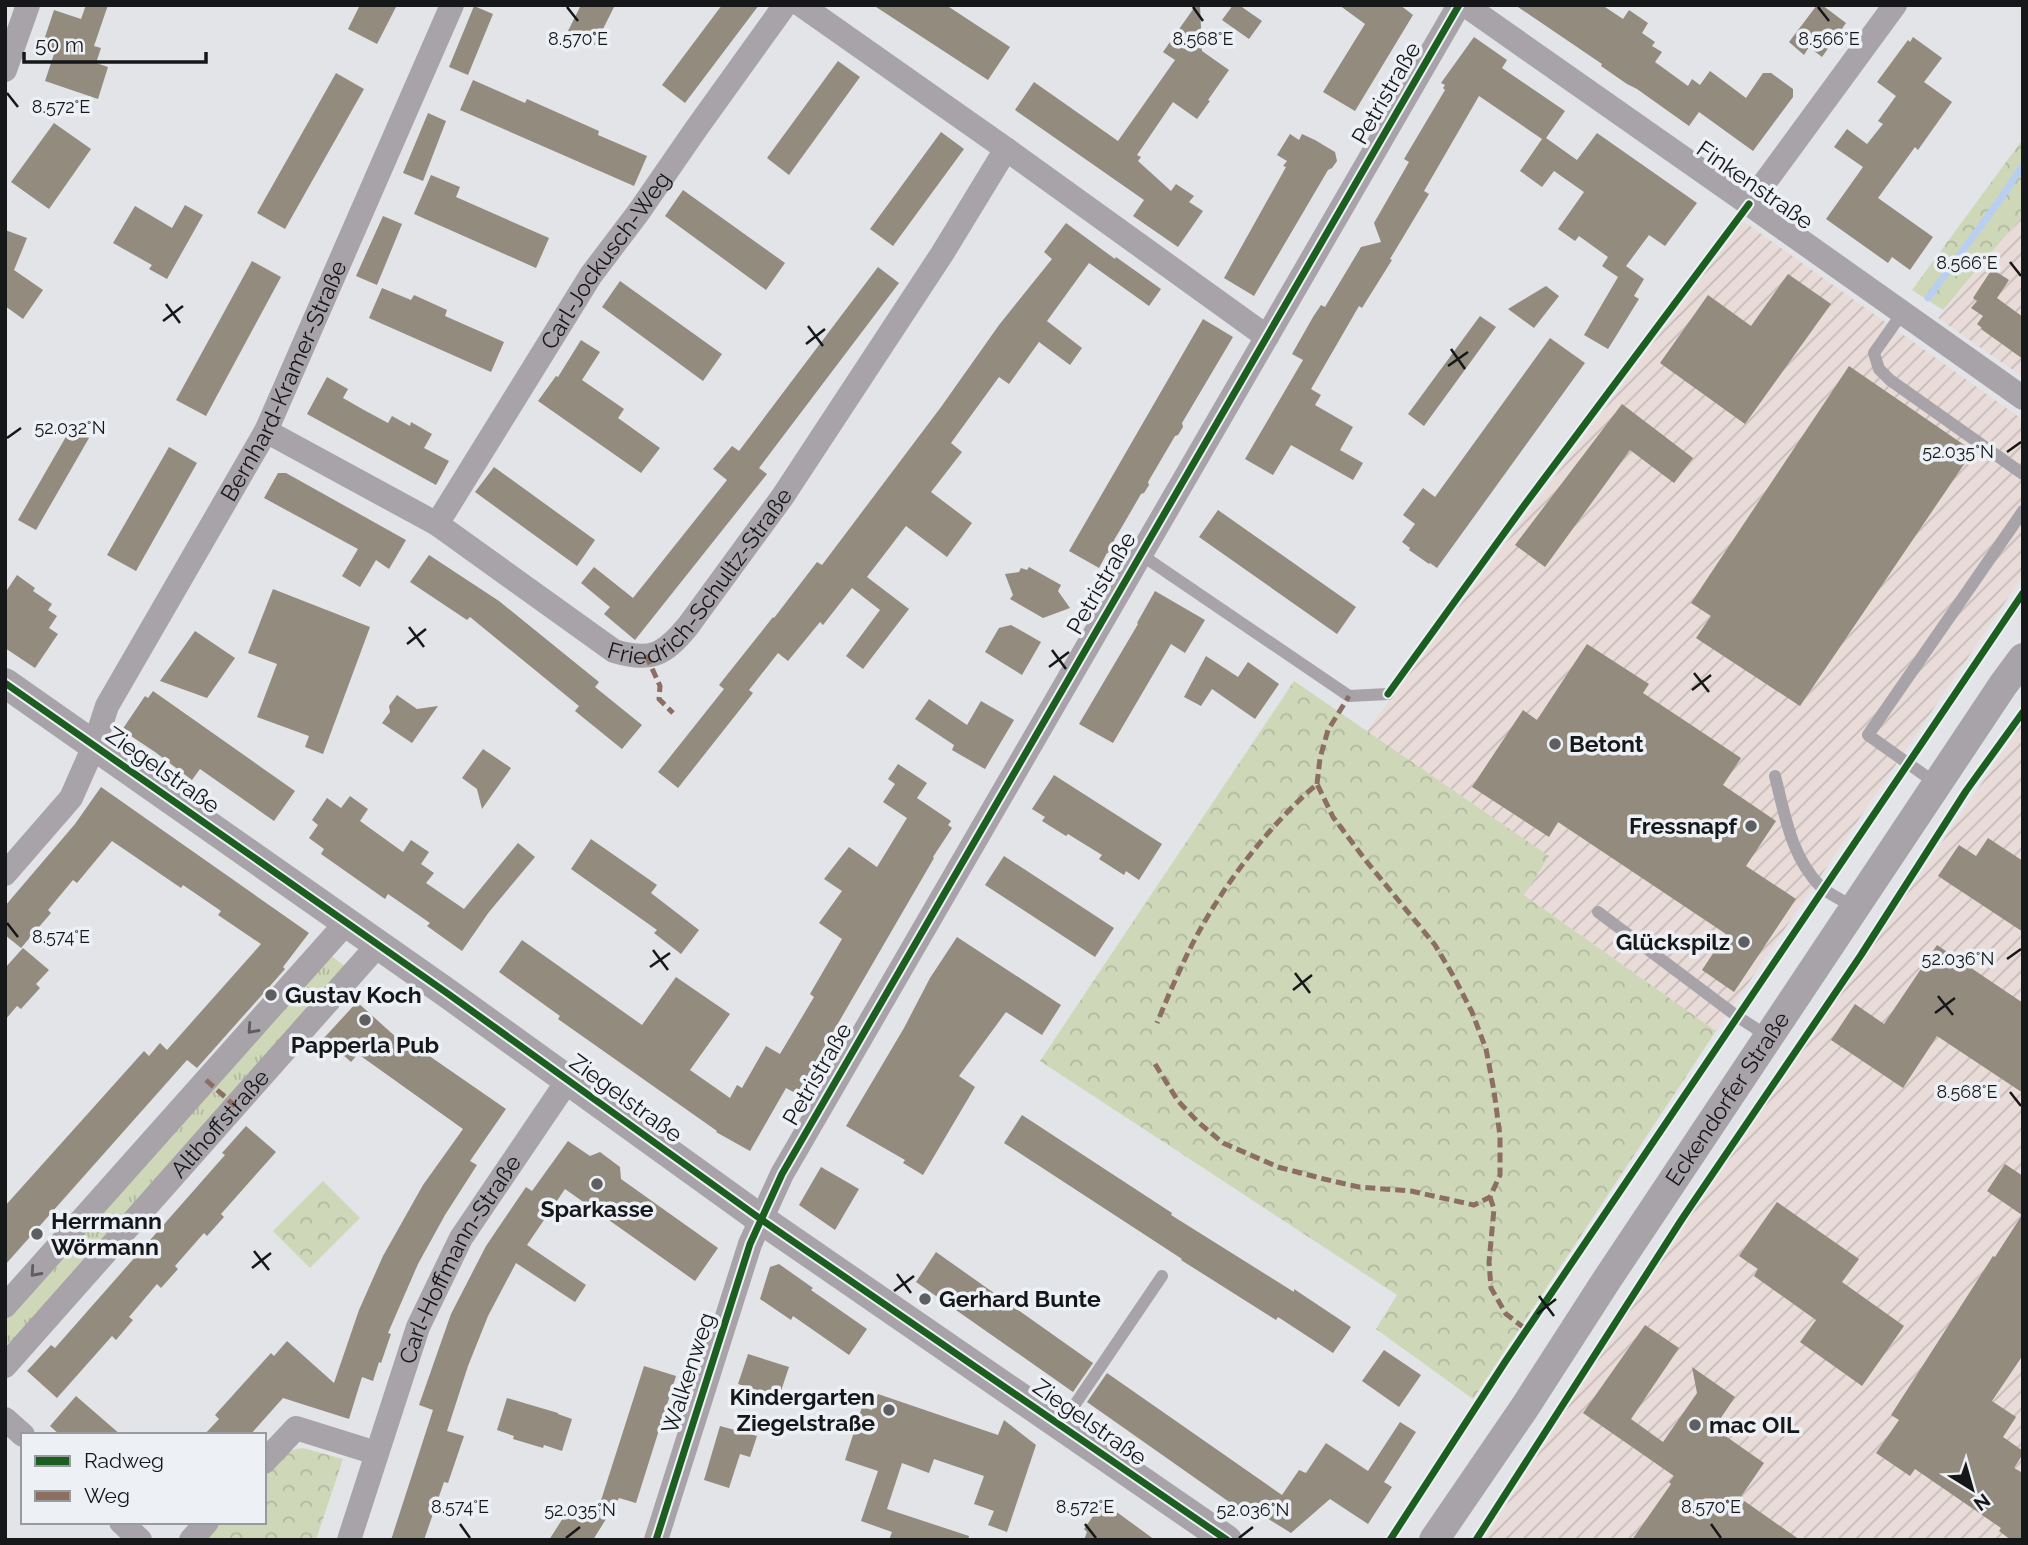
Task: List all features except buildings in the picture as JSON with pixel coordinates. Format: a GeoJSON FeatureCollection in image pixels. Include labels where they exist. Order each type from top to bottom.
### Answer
{"type":"FeatureCollection","features":[{"type":"Feature","properties":{"kind":"street"},"geometry":{"type":"LineString","coordinates":[[5,70],[28,5]]}},
{"type":"Feature","properties":{"kind":"street","name":"Bernhard-Kramer-Straße"},"geometry":{"type":"LineString","coordinates":[[5,874],[71,798],[94,746],[107,706],[266,431],[452,5]]}},
{"type":"Feature","properties":{"kind":"street","name":"Carl-Jockusch-Weg"},"geometry":{"type":"LineString","coordinates":[[437,524],[591,275],[785,5]]}},
{"type":"Feature","properties":{"kind":"street"},"geometry":{"type":"LineString","coordinates":[[802,5],[1267,337]]}},
{"type":"Feature","properties":{"kind":"street","name":"Petristraße"},"geometry":{"type":"LineString","coordinates":[[762,1220],[782,1174],[1459,5]]}},
{"type":"Feature","properties":{"kind":"street","name":"Finkenstraße"},"geometry":{"type":"LineString","coordinates":[[1465,5],[2023,398]]}},
{"type":"Feature","properties":{"kind":"street"},"geometry":{"type":"LineString","coordinates":[[1749,204],[1895,5]]}},
{"type":"Feature","properties":{"kind":"street","name":"Friedrich-Schultz-Straße"},"geometry":{"type":"LineString","coordinates":[[266,431],[437,524],[614,651],[635,657],[655,654],[672,645],[688,626],[783,496],[942,254],[1006,149]]}},
{"type":"Feature","properties":{"kind":"street","name":"Eckendorfer Straße"},"geometry":{"type":"LineString","coordinates":[[1434,1540],[1525,1407],[2003,684],[2023,658]]}},
{"type":"Feature","properties":{"kind":"street","name":"Ziegelstraße"},"geometry":{"type":"LineString","coordinates":[[5,683],[378,945],[762,1220],[1227,1540]]}},
{"type":"Feature","properties":{"kind":"street","name":"Althoffstraße"},"geometry":{"type":"LineString","coordinates":[[5,1306],[346,923]]}},
{"type":"Feature","properties":{"kind":"street","name":"Althoffstraße"},"geometry":{"type":"LineString","coordinates":[[5,1366],[378,945]]}},
{"type":"Feature","properties":{"kind":"street","name":"Carl-Hoffmann-Straße"},"geometry":{"type":"LineString","coordinates":[[349,1540],[418,1327],[461,1238],[568,1080]]}},
{"type":"Feature","properties":{"kind":"street","name":"Walkenweg"},"geometry":{"type":"LineString","coordinates":[[656,1540],[750,1244],[762,1220]]}},
{"type":"Feature","properties":{"kind":"street"},"geometry":{"type":"LineString","coordinates":[[5,1419],[21,1433]]}},
{"type":"Feature","properties":{"kind":"street"},"geometry":{"type":"LineString","coordinates":[[266,1459],[296,1428],[376,1452]]}},
{"type":"Feature","properties":{"kind":"street"},"geometry":{"type":"LineString","coordinates":[[123,1524],[140,1540]]}},
{"type":"Feature","properties":{"kind":"street"},"geometry":{"type":"LineString","coordinates":[[191,1540],[205,1524]]}},
{"type":"Feature","properties":{"kind":"lane"},"geometry":{"type":"LineString","coordinates":[[1903,312],[1874,354],[1879,369],[1890,380],[2023,474]]}},
{"type":"Feature","properties":{"kind":"lane"},"geometry":{"type":"LineString","coordinates":[[1938,785],[1868,735],[2023,511]]}},
{"type":"Feature","properties":{"kind":"lane"},"geometry":{"type":"LineString","coordinates":[[1140,554],[1349,696],[1388,694]]}},
{"type":"Feature","properties":{"kind":"lane"},"geometry":{"type":"LineString","coordinates":[[1775,776],[1794,845],[1803,865],[1823,889],[1856,908]]}},
{"type":"Feature","properties":{"kind":"lane"},"geometry":{"type":"LineString","coordinates":[[1598,912],[1738,1017],[1769,1037]]}},
{"type":"Feature","properties":{"kind":"lane"},"geometry":{"type":"LineString","coordinates":[[1061,1425],[1162,1276]]}},
{"type":"Feature","properties":{"kind":"shaded area"},"geometry":{"type":"Polygon","coordinates":[[[2023,215],[2023,377],[1938,318],[2023,215]]]}},
{"type":"Feature","properties":{"kind":"shaded area"},"geometry":{"type":"Polygon","coordinates":[[[1743,221],[2023,420],[2023,576],[1716,1031],[1524,895],[1548,856],[1367,731],[1743,221]]]}},
{"type":"Feature","properties":{"kind":"shaded area"},"geometry":{"type":"Polygon","coordinates":[[[2023,722],[2023,1540],[1484,1540],[1683,1224],[2023,722]]]}},
{"type":"Feature","properties":{"kind":"green space"},"geometry":{"type":"Polygon","coordinates":[[[2023,139],[2023,215],[1943,310],[1912,290],[2023,139]]]}},
{"type":"Feature","properties":{"kind":"green space"},"geometry":{"type":"Polygon","coordinates":[[[1294,681],[1549,856],[1524,895],[1716,1031],[1473,1399],[1376,1329],[1397,1295],[1040,1061],[1294,681]]]}},
{"type":"Feature","properties":{"kind":"green space"},"geometry":{"type":"Polygon","coordinates":[[[327,953],[349,969],[5,1351],[5,1317],[327,953]]]}},
{"type":"Feature","properties":{"kind":"green space"},"geometry":{"type":"Polygon","coordinates":[[[323,1181],[360,1218],[310,1268],[273,1231],[323,1181]]]}},
{"type":"Feature","properties":{"kind":"green space"},"geometry":{"type":"Polygon","coordinates":[[[303,1448],[343,1459],[316,1540],[204,1540],[218,1524],[266,1524],[266,1473],[287,1451],[303,1448]]]}},
{"type":"Feature","properties":{"kind":"waterway"},"geometry":{"type":"LineString","coordinates":[[1928,298],[2023,165]]}},
{"type":"Feature","properties":{"kind":"marked path"},"geometry":{"type":"LineString","coordinates":[[646,655],[660,686],[659,699],[673,713]]}},
{"type":"Feature","properties":{"kind":"marked path"},"geometry":{"type":"LineString","coordinates":[[1317,784],[1320,758],[1328,730],[1349,696]]}},
{"type":"Feature","properties":{"kind":"marked path"},"geometry":{"type":"LineString","coordinates":[[1155,1064],[1178,1101],[1223,1143],[1278,1167],[1359,1187],[1411,1191],[1474,1205],[1490,1197],[1500,1175],[1500,1136],[1494,1091],[1486,1049],[1472,1012],[1435,945],[1333,817],[1317,784],[1260,842],[1226,887],[1197,935],[1157,1023]]}},
{"type":"Feature","properties":{"kind":"marked path"},"geometry":{"type":"LineString","coordinates":[[206,1080],[235,1106]]}},
{"type":"Feature","properties":{"kind":"marked path"},"geometry":{"type":"LineString","coordinates":[[1490,1197],[1494,1209],[1489,1262],[1491,1288],[1506,1314],[1527,1330]]}},
{"type":"Feature","properties":{"kind":"cycle path"},"geometry":{"type":"LineString","coordinates":[[656,1540],[750,1244],[782,1174],[1459,5]]}},
{"type":"Feature","properties":{"kind":"cycle path"},"geometry":{"type":"LineString","coordinates":[[1388,694],[1523,507],[1749,204]]}},
{"type":"Feature","properties":{"kind":"cycle path"},"geometry":{"type":"LineString","coordinates":[[1390,1540],[1505,1362],[2023,593]]}},
{"type":"Feature","properties":{"kind":"cycle path"},"geometry":{"type":"LineString","coordinates":[[5,683],[447,993],[762,1220],[1227,1540]]}},
{"type":"Feature","properties":{"kind":"cycle path"},"geometry":{"type":"LineString","coordinates":[[1476,1540],[1682,1219],[1861,955],[1966,791],[2023,712]]}},
{"type":"Feature","properties":{"kind":"place","name":"Betont"},"geometry":{"type":"Point","coordinates":[1555,744]}},
{"type":"Feature","properties":{"kind":"place","name":"Fressnapf"},"geometry":{"type":"Point","coordinates":[1751,826]}},
{"type":"Feature","properties":{"kind":"place","name":"Glückspilz"},"geometry":{"type":"Point","coordinates":[1744,942]}},
{"type":"Feature","properties":{"kind":"place","name":"Gustav Koch"},"geometry":{"type":"Point","coordinates":[271,995]}},
{"type":"Feature","properties":{"kind":"place","name":"Papperla Pub"},"geometry":{"type":"Point","coordinates":[365,1020]}},
{"type":"Feature","properties":{"kind":"place","name":"Sparkasse"},"geometry":{"type":"Point","coordinates":[597,1184]}},
{"type":"Feature","properties":{"kind":"place","name":"Herrmann Wörmann"},"geometry":{"type":"Point","coordinates":[37,1234]}},
{"type":"Feature","properties":{"kind":"place","name":"Gerhard Bunte"},"geometry":{"type":"Point","coordinates":[925,1299]}},
{"type":"Feature","properties":{"kind":"place","name":"Kindergarten Ziegelstraße"},"geometry":{"type":"Point","coordinates":[889,1410]}},
{"type":"Feature","properties":{"kind":"place","name":"mac OIL"},"geometry":{"type":"Point","coordinates":[1695,1425]}}]}
